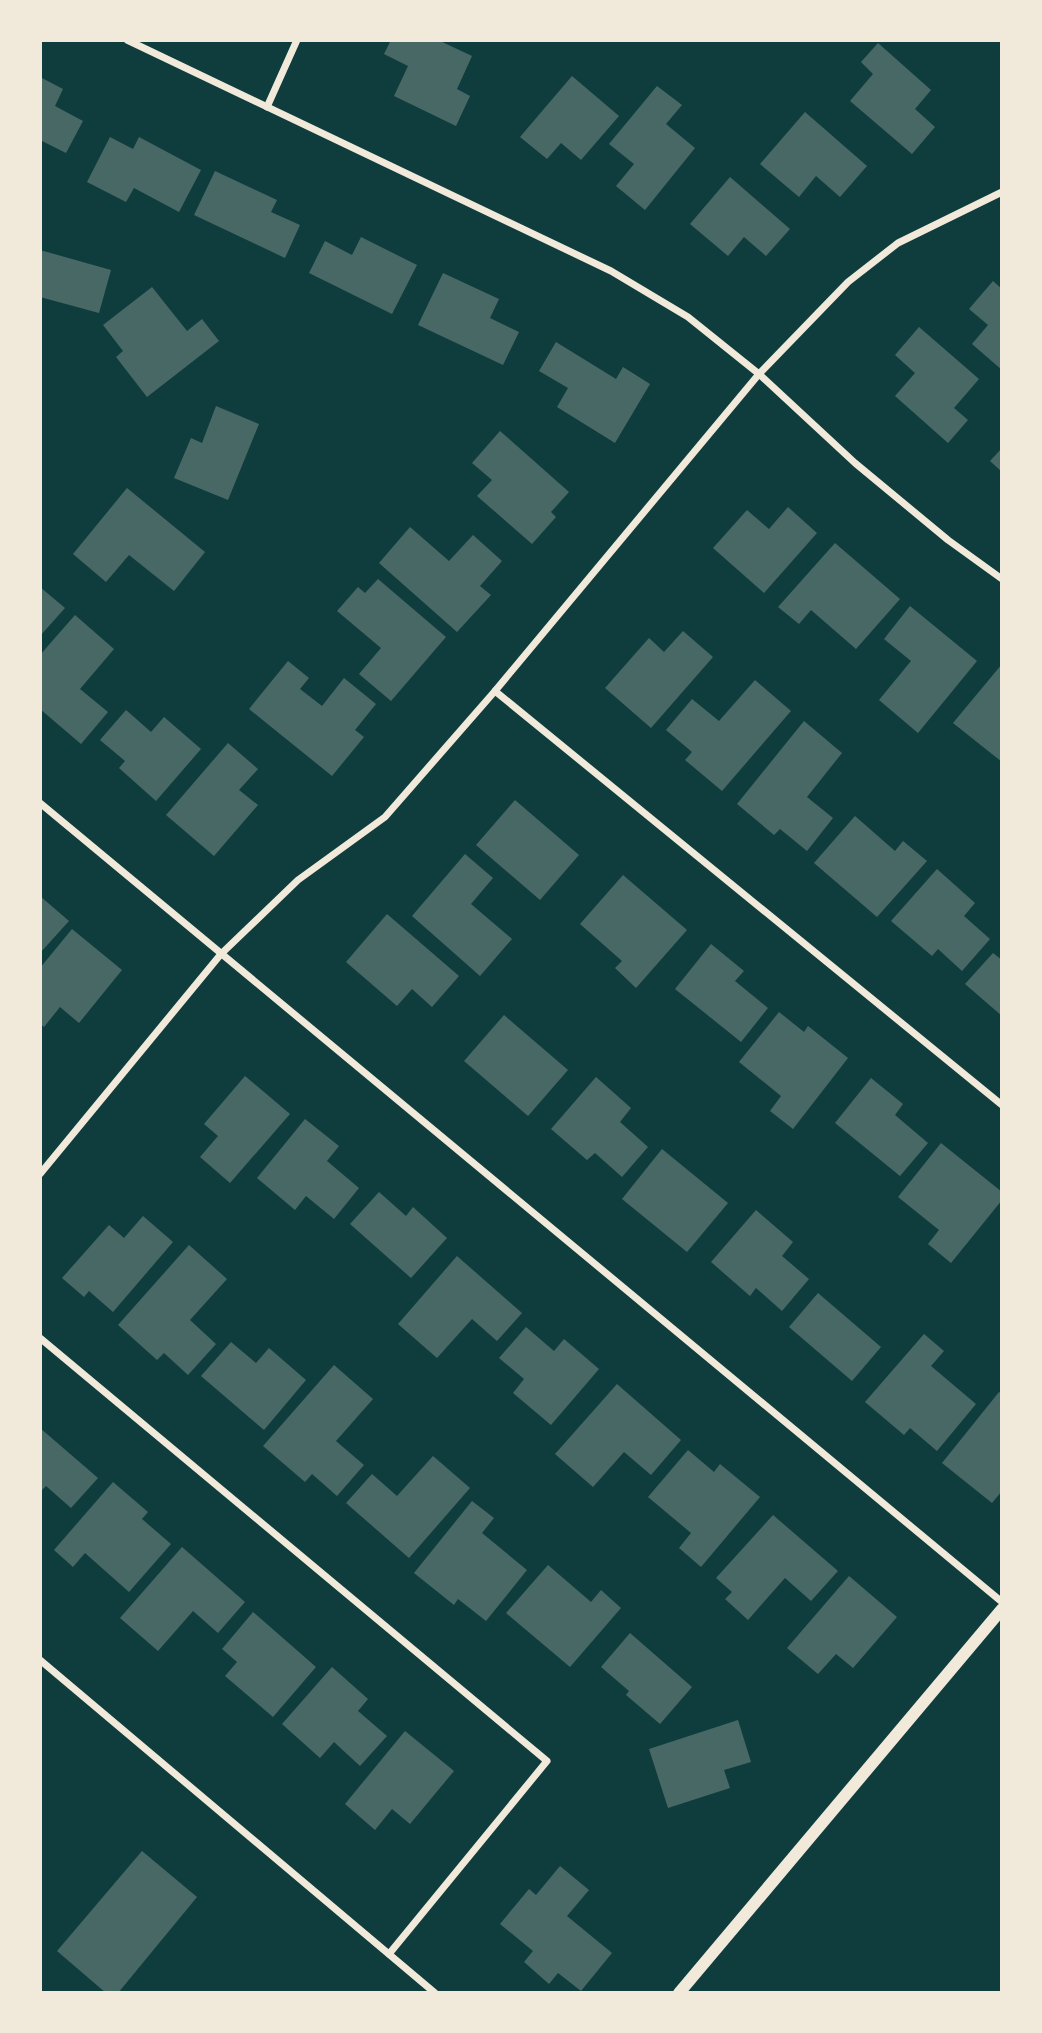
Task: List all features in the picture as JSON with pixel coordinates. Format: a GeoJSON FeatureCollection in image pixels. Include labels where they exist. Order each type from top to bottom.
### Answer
{"type":"FeatureCollection","features":[{"type":"Feature","properties":{"kind":"street"},"geometry":{"type":"LineString","coordinates":[[127,40],[611,271],[688,317],[759,374],[855,463],[948,540],[1002,579]]}},
{"type":"Feature","properties":{"kind":"street"},"geometry":{"type":"LineString","coordinates":[[267,107],[298,40]]}},
{"type":"Feature","properties":{"kind":"street"},"geometry":{"type":"LineString","coordinates":[[40,1174],[221,954],[298,880],[386,817],[495,691],[759,374],[848,282],[898,243],[1002,192]]}},
{"type":"Feature","properties":{"kind":"street"},"geometry":{"type":"LineString","coordinates":[[495,691],[1002,1105]]}},
{"type":"Feature","properties":{"kind":"street"},"geometry":{"type":"LineString","coordinates":[[40,803],[1002,1602]]}},
{"type":"Feature","properties":{"kind":"street"},"geometry":{"type":"LineString","coordinates":[[40,1338],[547,1761],[389,1954]]}},
{"type":"Feature","properties":{"kind":"street"},"geometry":{"type":"LineString","coordinates":[[679,1993],[1002,1609]]}},
{"type":"Feature","properties":{"kind":"street"},"geometry":{"type":"LineString","coordinates":[[40,1660],[435,1993]]}},
{"type":"Feature","properties":{"kind":"building"},"geometry":{"type":"Polygon","coordinates":[[[391,40],[438,40],[472,56],[457,89],[470,96],[456,126],[394,96],[408,66],[384,54],[391,40]]]}},
{"type":"Feature","properties":{"kind":"building"},"geometry":{"type":"Polygon","coordinates":[[[878,43],[931,90],[915,109],[935,127],[912,154],[850,101],[873,74],[861,62],[878,43]]]}},
{"type":"Feature","properties":{"kind":"building"},"geometry":{"type":"Polygon","coordinates":[[[572,76],[619,116],[581,160],[561,143],[547,159],[520,137],[572,76]]]}},
{"type":"Feature","properties":{"kind":"building"},"geometry":{"type":"Polygon","coordinates":[[[40,77],[63,89],[55,106],[83,121],[66,153],[40,140],[40,77]]]}},
{"type":"Feature","properties":{"kind":"building"},"geometry":{"type":"Polygon","coordinates":[[[657,86],[682,105],[666,124],[695,148],[645,210],[616,186],[634,164],[609,144],[657,86]]]}},
{"type":"Feature","properties":{"kind":"building"},"geometry":{"type":"Polygon","coordinates":[[[805,112],[867,166],[840,197],[816,176],[799,197],[760,164],[805,112]]]}},
{"type":"Feature","properties":{"kind":"building"},"geometry":{"type":"Polygon","coordinates":[[[110,137],[133,149],[139,137],[201,170],[179,212],[134,188],[126,202],[87,182],[110,137]]]}},
{"type":"Feature","properties":{"kind":"building"},"geometry":{"type":"Polygon","coordinates":[[[215,171],[277,200],[271,212],[300,225],[285,258],[194,215],[215,171]]]}},
{"type":"Feature","properties":{"kind":"building"},"geometry":{"type":"Polygon","coordinates":[[[730,177],[790,229],[766,256],[744,237],[728,256],[690,224],[730,177]]]}},
{"type":"Feature","properties":{"kind":"building"},"geometry":{"type":"Polygon","coordinates":[[[361,237],[417,265],[392,314],[309,273],[325,241],[352,255],[361,237]]]}},
{"type":"Feature","properties":{"kind":"building"},"geometry":{"type":"Polygon","coordinates":[[[40,250],[111,270],[99,313],[40,297],[40,250]]]}},
{"type":"Feature","properties":{"kind":"building"},"geometry":{"type":"Polygon","coordinates":[[[443,273],[499,299],[490,318],[519,332],[503,365],[418,325],[443,273]]]}},
{"type":"Feature","properties":{"kind":"building"},"geometry":{"type":"Polygon","coordinates":[[[993,281],[1002,289],[1002,370],[972,344],[988,325],[969,309],[993,281]]]}},
{"type":"Feature","properties":{"kind":"building"},"geometry":{"type":"Polygon","coordinates":[[[152,287],[187,331],[202,319],[219,341],[147,397],[116,357],[123,351],[103,325],[152,287]]]}},
{"type":"Feature","properties":{"kind":"building"},"geometry":{"type":"Polygon","coordinates":[[[919,327],[979,379],[954,408],[968,420],[948,443],[895,396],[915,373],[895,355],[919,327]]]}},
{"type":"Feature","properties":{"kind":"building"},"geometry":{"type":"Polygon","coordinates":[[[556,342],[616,379],[623,367],[650,384],[615,443],[557,407],[568,388],[539,371],[556,342]]]}},
{"type":"Feature","properties":{"kind":"building"},"geometry":{"type":"Polygon","coordinates":[[[216,406],[259,424],[228,500],[174,478],[191,438],[202,443],[216,406]]]}},
{"type":"Feature","properties":{"kind":"building"},"geometry":{"type":"Polygon","coordinates":[[[500,431],[569,492],[551,512],[556,517],[532,544],[477,496],[492,480],[472,463],[500,431]]]}},
{"type":"Feature","properties":{"kind":"building"},"geometry":{"type":"Polygon","coordinates":[[[1002,448],[1002,472],[990,461],[1002,448]]]}},
{"type":"Feature","properties":{"kind":"building"},"geometry":{"type":"Polygon","coordinates":[[[127,488],[205,552],[174,591],[129,555],[106,582],[73,554],[127,488]]]}},
{"type":"Feature","properties":{"kind":"building"},"geometry":{"type":"Polygon","coordinates":[[[788,507],[817,533],[764,593],[713,548],[747,510],[769,529],[788,507]]]}},
{"type":"Feature","properties":{"kind":"building"},"geometry":{"type":"Polygon","coordinates":[[[410,527],[449,561],[473,535],[502,561],[480,586],[491,595],[457,632],[379,563],[410,527]]]}},
{"type":"Feature","properties":{"kind":"building"},"geometry":{"type":"Polygon","coordinates":[[[835,543],[900,599],[856,649],[811,610],[799,624],[778,607],[835,543]]]}},
{"type":"Feature","properties":{"kind":"building"},"geometry":{"type":"Polygon","coordinates":[[[378,579],[446,637],[391,701],[359,674],[381,648],[337,611],[358,587],[365,593],[378,579]]]}},
{"type":"Feature","properties":{"kind":"building"},"geometry":{"type":"Polygon","coordinates":[[[40,587],[65,608],[40,636],[40,587]]]}},
{"type":"Feature","properties":{"kind":"building"},"geometry":{"type":"Polygon","coordinates":[[[910,606],[977,661],[918,733],[879,700],[911,661],[884,639],[910,606]]]}},
{"type":"Feature","properties":{"kind":"building"},"geometry":{"type":"Polygon","coordinates":[[[75,615],[114,649],[80,689],[108,712],[81,744],[40,709],[40,655],[75,615]]]}},
{"type":"Feature","properties":{"kind":"building"},"geometry":{"type":"Polygon","coordinates":[[[683,631],[713,657],[651,728],[605,688],[649,638],[664,652],[683,631]]]}},
{"type":"Feature","properties":{"kind":"building"},"geometry":{"type":"Polygon","coordinates":[[[288,661],[309,678],[300,689],[322,706],[344,678],[376,704],[355,730],[364,737],[332,776],[249,709],[288,661]]]}},
{"type":"Feature","properties":{"kind":"building"},"geometry":{"type":"Polygon","coordinates":[[[1002,664],[1002,762],[953,723],[1002,664]]]}},
{"type":"Feature","properties":{"kind":"building"},"geometry":{"type":"Polygon","coordinates":[[[755,680],[791,711],[722,791],[685,760],[692,752],[666,730],[692,699],[719,721],[755,680]]]}},
{"type":"Feature","properties":{"kind":"building"},"geometry":{"type":"Polygon","coordinates":[[[126,710],[151,732],[164,717],[201,749],[156,801],[119,768],[125,761],[100,740],[126,710]]]}},
{"type":"Feature","properties":{"kind":"building"},"geometry":{"type":"Polygon","coordinates":[[[804,721],[842,753],[807,797],[833,818],[807,851],[780,829],[774,835],[737,804],[804,721]]]}},
{"type":"Feature","properties":{"kind":"building"},"geometry":{"type":"Polygon","coordinates":[[[228,743],[258,769],[239,790],[258,805],[214,856],[166,815],[228,743]]]}},
{"type":"Feature","properties":{"kind":"building"},"geometry":{"type":"Polygon","coordinates":[[[515,800],[579,855],[540,900],[476,845],[515,800]]]}},
{"type":"Feature","properties":{"kind":"building"},"geometry":{"type":"Polygon","coordinates":[[[855,816],[895,851],[903,841],[927,861],[877,917],[814,863],[855,816]]]}},
{"type":"Feature","properties":{"kind":"building"},"geometry":{"type":"Polygon","coordinates":[[[465,854],[493,878],[471,904],[512,939],[480,976],[412,916],[465,854]]]}},
{"type":"Feature","properties":{"kind":"building"},"geometry":{"type":"Polygon","coordinates":[[[937,869],[975,903],[964,916],[990,939],[962,971],[938,949],[932,956],[891,921],[937,869]]]}},
{"type":"Feature","properties":{"kind":"building"},"geometry":{"type":"Polygon","coordinates":[[[623,875],[687,930],[636,988],[615,968],[622,961],[580,924],[623,875]]]}},
{"type":"Feature","properties":{"kind":"building"},"geometry":{"type":"Polygon","coordinates":[[[40,896],[69,921],[40,953],[40,896]]]}},
{"type":"Feature","properties":{"kind":"building"},"geometry":{"type":"Polygon","coordinates":[[[387,914],[459,976],[432,1007],[412,989],[397,1006],[346,962],[387,914]]]}},
{"type":"Feature","properties":{"kind":"building"},"geometry":{"type":"Polygon","coordinates":[[[72,929],[122,970],[79,1023],[60,1007],[44,1027],[40,1024],[40,968],[72,929]]]}},
{"type":"Feature","properties":{"kind":"building"},"geometry":{"type":"Polygon","coordinates":[[[711,944],[744,971],[735,981],[768,1008],[741,1042],[675,989],[711,944]]]}},
{"type":"Feature","properties":{"kind":"building"},"geometry":{"type":"Polygon","coordinates":[[[993,953],[1002,960],[1002,1016],[965,984],[993,953]]]}},
{"type":"Feature","properties":{"kind":"building"},"geometry":{"type":"Polygon","coordinates":[[[779,1012],[804,1032],[808,1026],[848,1058],[793,1129],[770,1111],[781,1096],[739,1062],[779,1012]]]}},
{"type":"Feature","properties":{"kind":"building"},"geometry":{"type":"Polygon","coordinates":[[[504,1015],[568,1070],[528,1116],[464,1061],[504,1015]]]}},
{"type":"Feature","properties":{"kind":"building"},"geometry":{"type":"Polygon","coordinates":[[[245,1076],[290,1114],[230,1183],[200,1157],[218,1136],[204,1124],[245,1076]]]}},
{"type":"Feature","properties":{"kind":"building"},"geometry":{"type":"Polygon","coordinates":[[[596,1077],[631,1108],[620,1122],[648,1147],[622,1177],[595,1153],[587,1160],[551,1129],[596,1077]]]}},
{"type":"Feature","properties":{"kind":"building"},"geometry":{"type":"Polygon","coordinates":[[[871,1078],[903,1104],[895,1115],[928,1143],[900,1176],[835,1123],[871,1078]]]}},
{"type":"Feature","properties":{"kind":"building"},"geometry":{"type":"Polygon","coordinates":[[[305,1119],[339,1146],[327,1161],[359,1188],[334,1219],[306,1196],[295,1210],[257,1178],[305,1119]]]}},
{"type":"Feature","properties":{"kind":"building"},"geometry":{"type":"Polygon","coordinates":[[[941,1143],[1002,1192],[1002,1200],[951,1263],[928,1244],[939,1230],[898,1197],[941,1143]]]}},
{"type":"Feature","properties":{"kind":"building"},"geometry":{"type":"Polygon","coordinates":[[[662,1149],[728,1203],[687,1252],[622,1199],[662,1149]]]}},
{"type":"Feature","properties":{"kind":"building"},"geometry":{"type":"Polygon","coordinates":[[[379,1192],[406,1216],[413,1207],[447,1238],[411,1278],[350,1224],[379,1192]]]}},
{"type":"Feature","properties":{"kind":"building"},"geometry":{"type":"Polygon","coordinates":[[[756,1210],[793,1242],[782,1256],[809,1279],[782,1311],[756,1288],[750,1296],[711,1262],[756,1210]]]}},
{"type":"Feature","properties":{"kind":"building"},"geometry":{"type":"Polygon","coordinates":[[[143,1216],[173,1242],[113,1312],[89,1291],[84,1297],[62,1278],[109,1225],[124,1238],[143,1216]]]}},
{"type":"Feature","properties":{"kind":"building"},"geometry":{"type":"Polygon","coordinates":[[[189,1245],[227,1279],[190,1320],[216,1344],[188,1375],[164,1353],[157,1360],[118,1325],[189,1245]]]}},
{"type":"Feature","properties":{"kind":"building"},"geometry":{"type":"Polygon","coordinates":[[[457,1256],[522,1313],[497,1341],[472,1319],[437,1358],[398,1324],[457,1256]]]}},
{"type":"Feature","properties":{"kind":"building"},"geometry":{"type":"Polygon","coordinates":[[[818,1293],[881,1347],[852,1381],[789,1327],[818,1293]]]}},
{"type":"Feature","properties":{"kind":"building"},"geometry":{"type":"Polygon","coordinates":[[[526,1327],[554,1351],[564,1339],[599,1369],[551,1425],[513,1393],[524,1379],[499,1358],[526,1327]]]}},
{"type":"Feature","properties":{"kind":"building"},"geometry":{"type":"Polygon","coordinates":[[[924,1334],[944,1351],[931,1366],[976,1404],[937,1451],[910,1428],[904,1435],[865,1402],[924,1334]]]}},
{"type":"Feature","properties":{"kind":"building"},"geometry":{"type":"Polygon","coordinates":[[[231,1342],[256,1363],[269,1348],[306,1380],[264,1430],[201,1376],[231,1342]]]}},
{"type":"Feature","properties":{"kind":"building"},"geometry":{"type":"Polygon","coordinates":[[[334,1365],[373,1399],[336,1441],[364,1465],[337,1496],[312,1474],[305,1482],[263,1446],[334,1365]]]}},
{"type":"Feature","properties":{"kind":"building"},"geometry":{"type":"Polygon","coordinates":[[[617,1384],[681,1440],[651,1475],[624,1452],[593,1487],[555,1454],[617,1384]]]}},
{"type":"Feature","properties":{"kind":"building"},"geometry":{"type":"Polygon","coordinates":[[[999,1392],[1002,1394],[1002,1491],[992,1503],[942,1463],[999,1392]]]}},
{"type":"Feature","properties":{"kind":"building"},"geometry":{"type":"Polygon","coordinates":[[[40,1428],[98,1478],[71,1508],[46,1486],[40,1492],[40,1428]]]}},
{"type":"Feature","properties":{"kind":"building"},"geometry":{"type":"Polygon","coordinates":[[[688,1450],[714,1472],[720,1464],[760,1497],[701,1567],[679,1548],[691,1533],[648,1497],[688,1450]]]}},
{"type":"Feature","properties":{"kind":"building"},"geometry":{"type":"Polygon","coordinates":[[[433,1456],[470,1488],[409,1558],[346,1503],[372,1474],[397,1496],[433,1456]]]}},
{"type":"Feature","properties":{"kind":"building"},"geometry":{"type":"Polygon","coordinates":[[[113,1482],[148,1512],[142,1519],[171,1544],[129,1592],[85,1553],[73,1567],[54,1550],[113,1482]]]}},
{"type":"Feature","properties":{"kind":"building"},"geometry":{"type":"Polygon","coordinates":[[[472,1501],[494,1518],[482,1533],[527,1570],[486,1621],[458,1599],[454,1605],[414,1573],[472,1501]]]}},
{"type":"Feature","properties":{"kind":"building"},"geometry":{"type":"Polygon","coordinates":[[[773,1515],[838,1571],[811,1601],[785,1578],[748,1620],[725,1599],[732,1592],[716,1578],[773,1515]]]}},
{"type":"Feature","properties":{"kind":"building"},"geometry":{"type":"Polygon","coordinates":[[[182,1547],[245,1602],[218,1633],[193,1611],[158,1651],[120,1618],[182,1547]]]}},
{"type":"Feature","properties":{"kind":"building"},"geometry":{"type":"Polygon","coordinates":[[[548,1565],[591,1602],[601,1590],[621,1608],[570,1667],[506,1613],[548,1565]]]}},
{"type":"Feature","properties":{"kind":"building"},"geometry":{"type":"Polygon","coordinates":[[[849,1576],[897,1617],[853,1668],[836,1654],[818,1674],[787,1648],[849,1576]]]}},
{"type":"Feature","properties":{"kind":"building"},"geometry":{"type":"Polygon","coordinates":[[[253,1612],[316,1667],[273,1717],[225,1676],[237,1662],[222,1649],[253,1612]]]}},
{"type":"Feature","properties":{"kind":"building"},"geometry":{"type":"Polygon","coordinates":[[[630,1633],[692,1687],[660,1724],[626,1695],[629,1691],[601,1667],[630,1633]]]}},
{"type":"Feature","properties":{"kind":"building"},"geometry":{"type":"Polygon","coordinates":[[[332,1667],[368,1699],[358,1711],[387,1736],[360,1766],[334,1742],[320,1758],[282,1724],[332,1667]]]}},
{"type":"Feature","properties":{"kind":"building"},"geometry":{"type":"Polygon","coordinates":[[[738,1720],[751,1762],[724,1770],[730,1788],[668,1808],[649,1749],[738,1720]]]}},
{"type":"Feature","properties":{"kind":"building"},"geometry":{"type":"Polygon","coordinates":[[[405,1731],[454,1771],[410,1824],[392,1809],[375,1830],[345,1804],[405,1731]]]}},
{"type":"Feature","properties":{"kind":"building"},"geometry":{"type":"Polygon","coordinates":[[[142,1851],[197,1897],[118,1993],[106,1993],[57,1951],[142,1851]]]}},
{"type":"Feature","properties":{"kind":"building"},"geometry":{"type":"Polygon","coordinates":[[[560,1866],[589,1890],[567,1916],[612,1953],[581,1991],[558,1973],[549,1984],[524,1962],[533,1951],[500,1924],[529,1889],[536,1895],[560,1866]]]}}]}
